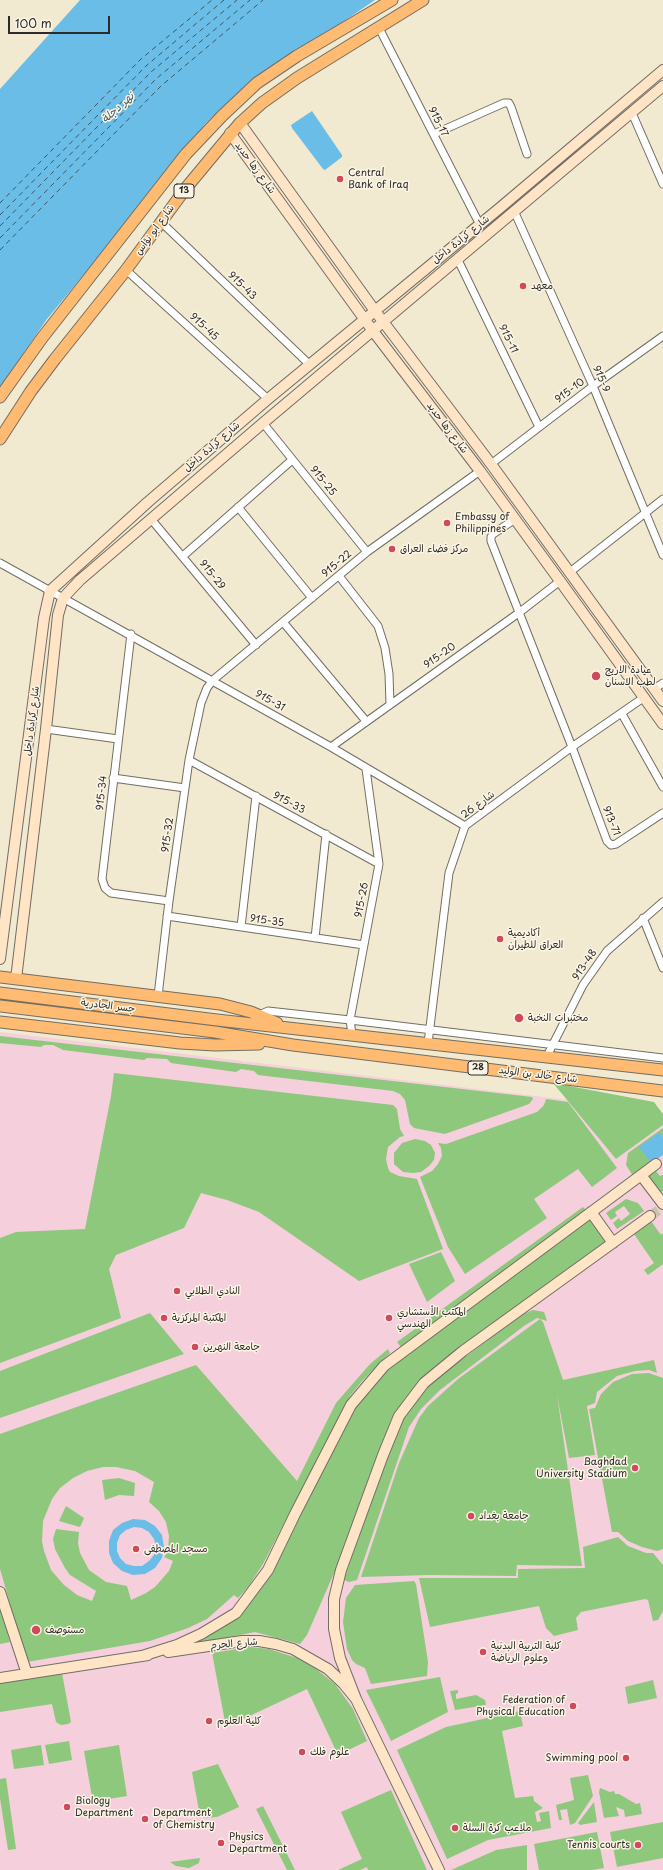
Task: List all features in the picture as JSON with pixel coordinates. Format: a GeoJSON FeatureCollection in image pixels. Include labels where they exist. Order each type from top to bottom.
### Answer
{"type":"FeatureCollection","features":[{"type":"Feature","properties":{"kind":"main road","name":"شارع ابو نؤاس"},"geometry":{"type":"LineString","coordinates":[[0,397],[42,338],[186,154],[222,116],[257,83],[297,56],[392,0]]}},
{"type":"Feature","properties":{"kind":"main road","name":"شارع ابو نؤاس"},"geometry":{"type":"LineString","coordinates":[[0,439],[35,386],[126,270],[230,133],[274,94],[423,0]]}},
{"type":"Feature","properties":{"kind":"main road"},"geometry":{"type":"LineString","coordinates":[[0,977],[225,1005],[295,1028]]}},
{"type":"Feature","properties":{"kind":"main road","name":"جسر الجادرية"},"geometry":{"type":"LineString","coordinates":[[0,993],[217,1020],[295,1028]]}},
{"type":"Feature","properties":{"kind":"main road","name":"جسر الجادرية"},"geometry":{"type":"LineString","coordinates":[[0,1006],[215,1032],[293,1045]]}},
{"type":"Feature","properties":{"kind":"main road"},"geometry":{"type":"LineString","coordinates":[[0,1022],[180,1043],[216,1045],[293,1045]]}},
{"type":"Feature","properties":{"kind":"main road","name":"شارع خالد بن الوليد"},"geometry":{"type":"LineString","coordinates":[[295,1028],[663,1070]]}},
{"type":"Feature","properties":{"kind":"main road","name":"شارع خالد بن الوليد"},"geometry":{"type":"LineString","coordinates":[[293,1045],[663,1091]]}},
{"type":"Feature","properties":{"kind":"street","name":"915-17"},"geometry":{"type":"LineString","coordinates":[[379,28],[480,225]]}},
{"type":"Feature","properties":{"kind":"street","name":"شارع كرادة داخل"},"geometry":{"type":"LineString","coordinates":[[0,959],[44,618],[50,591],[148,502],[268,399],[501,208],[663,70]]}},
{"type":"Feature","properties":{"kind":"street","name":"شارع كرادة داخل"},"geometry":{"type":"LineString","coordinates":[[16,979],[58,615],[63,598],[80,580],[263,423],[512,215],[663,86]]}},
{"type":"Feature","properties":{"kind":"street"},"geometry":{"type":"LineString","coordinates":[[434,134],[504,103],[509,104],[512,107],[527,154]]}},
{"type":"Feature","properties":{"kind":"street"},"geometry":{"type":"LineString","coordinates":[[620,107],[630,115],[663,184]]}},
{"type":"Feature","properties":{"kind":"street","name":"شارع زها حديد"},"geometry":{"type":"LineString","coordinates":[[240,123],[375,311],[491,464],[663,701]]}},
{"type":"Feature","properties":{"kind":"street","name":"شارع زها حديد"},"geometry":{"type":"LineString","coordinates":[[230,133],[373,331],[480,471],[663,724]]}},
{"type":"Feature","properties":{"kind":"street"},"geometry":{"type":"LineString","coordinates":[[501,208],[512,215]]}},
{"type":"Feature","properties":{"kind":"street","name":"915-9"},"geometry":{"type":"LineString","coordinates":[[512,215],[593,386],[663,555]]}},
{"type":"Feature","properties":{"kind":"street","name":"915-43"},"geometry":{"type":"LineString","coordinates":[[161,222],[310,365]]}},
{"type":"Feature","properties":{"kind":"street","name":"915-11"},"geometry":{"type":"LineString","coordinates":[[458,260],[539,427]]}},
{"type":"Feature","properties":{"kind":"street","name":"915-45"},"geometry":{"type":"LineString","coordinates":[[126,270],[268,399]]}},
{"type":"Feature","properties":{"kind":"street","name":"915-10"},"geometry":{"type":"LineString","coordinates":[[491,464],[593,386],[663,336]]}},
{"type":"Feature","properties":{"kind":"street","name":"915-25"},"geometry":{"type":"LineString","coordinates":[[263,423],[367,552]]}},
{"type":"Feature","properties":{"kind":"street"},"geometry":{"type":"LineString","coordinates":[[183,556],[292,460]]}},
{"type":"Feature","properties":{"kind":"street"},"geometry":{"type":"LineString","coordinates":[[480,471],[491,464]]}},
{"type":"Feature","properties":{"kind":"street","name":"915-22"},"geometry":{"type":"LineString","coordinates":[[213,680],[367,552],[480,471]]}},
{"type":"Feature","properties":{"kind":"street"},"geometry":{"type":"LineString","coordinates":[[570,572],[663,499]]}},
{"type":"Feature","properties":{"kind":"street"},"geometry":{"type":"LineString","coordinates":[[238,507],[312,598]]}},
{"type":"Feature","properties":{"kind":"street","name":"915-29"},"geometry":{"type":"LineString","coordinates":[[151,519],[256,645]]}},
{"type":"Feature","properties":{"kind":"street"},"geometry":{"type":"LineString","coordinates":[[515,519],[493,534],[491,538],[572,747]]}},
{"type":"Feature","properties":{"kind":"street","name":"915-31"},"geometry":{"type":"LineString","coordinates":[[0,563],[213,680],[465,826]]}},
{"type":"Feature","properties":{"kind":"street"},"geometry":{"type":"LineString","coordinates":[[339,576],[378,626],[385,648],[388,668],[390,704]]}},
{"type":"Feature","properties":{"kind":"street","name":"915-20"},"geometry":{"type":"LineString","coordinates":[[331,747],[520,612],[560,581]]}},
{"type":"Feature","properties":{"kind":"street"},"geometry":{"type":"LineString","coordinates":[[283,622],[366,721]]}},
{"type":"Feature","properties":{"kind":"street","name":"915-34"},"geometry":{"type":"LineString","coordinates":[[131,634],[102,879],[105,888],[112,893],[169,902]]}},
{"type":"Feature","properties":{"kind":"street","name":"915-32"},"geometry":{"type":"LineString","coordinates":[[158,996],[167,916],[189,760],[201,703],[206,688],[213,680]]}},
{"type":"Feature","properties":{"kind":"street"},"geometry":{"type":"LineString","coordinates":[[654,689],[663,683]]}},
{"type":"Feature","properties":{"kind":"street","name":"شارع 26"},"geometry":{"type":"LineString","coordinates":[[428,1043],[448,873],[465,826],[572,747],[622,714],[643,698]]}},
{"type":"Feature","properties":{"kind":"street"},"geometry":{"type":"LineString","coordinates":[[622,714],[663,787]]}},
{"type":"Feature","properties":{"kind":"street"},"geometry":{"type":"LineString","coordinates":[[46,729],[118,739]]}},
{"type":"Feature","properties":{"kind":"street","name":"913-71"},"geometry":{"type":"LineString","coordinates":[[572,747],[607,841],[611,845],[616,844],[663,813]]}},
{"type":"Feature","properties":{"kind":"street","name":"915-33"},"geometry":{"type":"LineString","coordinates":[[189,760],[379,864]]}},
{"type":"Feature","properties":{"kind":"street","name":"915-26"},"geometry":{"type":"LineString","coordinates":[[352,1034],[350,1020],[379,864],[366,769]]}},
{"type":"Feature","properties":{"kind":"street"},"geometry":{"type":"LineString","coordinates":[[113,778],[185,788]]}},
{"type":"Feature","properties":{"kind":"street"},"geometry":{"type":"LineString","coordinates":[[241,927],[256,796]]}},
{"type":"Feature","properties":{"kind":"street"},"geometry":{"type":"LineString","coordinates":[[315,938],[326,834]]}},
{"type":"Feature","properties":{"kind":"street","name":"913-48"},"geometry":{"type":"LineString","coordinates":[[547,1056],[583,985],[607,951],[663,902]]}},
{"type":"Feature","properties":{"kind":"street","name":"915-35"},"geometry":{"type":"LineString","coordinates":[[167,916],[364,946]]}},
{"type":"Feature","properties":{"kind":"street"},"geometry":{"type":"LineString","coordinates":[[643,918],[663,968]]}},
{"type":"Feature","properties":{"kind":"street"},"geometry":{"type":"LineString","coordinates":[[259,1015],[262,1012],[268,1011],[663,1058]]}},
{"type":"Feature","properties":{"kind":"street"},"geometry":{"type":"LineString","coordinates":[[635,1087],[663,1097]]}},
{"type":"Feature","properties":{"kind":"street"},"geometry":{"type":"LineString","coordinates":[[142,1656],[177,1645],[201,1634],[236,1613],[268,1570],[351,1406],[384,1366],[656,1164]]}},
{"type":"Feature","properties":{"kind":"street"},"geometry":{"type":"LineString","coordinates":[[641,1175],[662,1207]]}},
{"type":"Feature","properties":{"kind":"street"},"geometry":{"type":"LineString","coordinates":[[591,1212],[613,1243]]}},
{"type":"Feature","properties":{"kind":"street"},"geometry":{"type":"LineString","coordinates":[[356,1699],[340,1658],[334,1629],[334,1599],[341,1570],[383,1455],[399,1416],[424,1383],[463,1351],[650,1216]]}},
{"type":"Feature","properties":{"kind":"street"},"geometry":{"type":"LineString","coordinates":[[0,1592],[27,1674]]}},
{"type":"Feature","properties":{"kind":"street","name":"شارع الحرم"},"geometry":{"type":"LineString","coordinates":[[0,1678],[242,1641],[272,1643],[293,1649],[319,1663],[343,1683],[356,1699],[439,1870]]}},
{"type":"Feature","properties":{"kind":"shaded area"},"geometry":{"type":"Polygon","coordinates":[[[0,1032],[569,1100],[616,1159],[663,1125],[663,1870],[0,1870],[0,1032]]]}},
{"type":"Feature","properties":{"kind":"green space"},"geometry":{"type":"Polygon","coordinates":[[[0,1036],[532,1097],[533,1099],[529,1104],[445,1134],[414,1128],[410,1124],[405,1100],[400,1094],[393,1091],[258,1075],[254,1071],[241,1069],[236,1072],[171,1063],[167,1059],[147,1058],[144,1060],[63,1050],[53,1045],[44,1045],[41,1047],[0,1043],[0,1036]]]}},
{"type":"Feature","properties":{"kind":"green space"},"geometry":{"type":"Polygon","coordinates":[[[114,1073],[393,1105],[397,1109],[400,1129],[404,1136],[400,1137],[388,1147],[386,1159],[388,1168],[390,1172],[399,1176],[417,1179],[443,1249],[359,1281],[259,1212],[227,1200],[201,1193],[184,1228],[116,1255],[109,1269],[121,1318],[0,1363],[0,1238],[16,1232],[85,1229],[111,1096],[114,1073]]]}},
{"type":"Feature","properties":{"kind":"green space"},"geometry":{"type":"Polygon","coordinates":[[[553,1083],[654,1102],[663,1114],[663,1125],[616,1159],[553,1083]]]}},
{"type":"Feature","properties":{"kind":"green space"},"geometry":{"type":"Polygon","coordinates":[[[546,1099],[568,1102],[617,1168],[592,1187],[578,1169],[534,1199],[547,1218],[465,1274],[448,1247],[420,1177],[432,1171],[438,1164],[442,1156],[441,1148],[438,1143],[446,1144],[537,1112],[544,1105],[546,1099]]]}},
{"type":"Feature","properties":{"kind":"green space"},"geometry":{"type":"Polygon","coordinates":[[[663,1128],[663,1137],[660,1132],[651,1163],[633,1176],[626,1165],[628,1153],[663,1128]]]}},
{"type":"Feature","properties":{"kind":"green space"},"geometry":{"type":"Polygon","coordinates":[[[415,1139],[425,1141],[431,1145],[435,1153],[434,1160],[421,1172],[403,1172],[394,1164],[394,1153],[402,1143],[415,1139]]]}},
{"type":"Feature","properties":{"kind":"green space"},"geometry":{"type":"Polygon","coordinates":[[[654,1169],[660,1176],[663,1175],[663,1191],[660,1194],[647,1175],[654,1169]]]}},
{"type":"Feature","properties":{"kind":"green space"},"geometry":{"type":"Polygon","coordinates":[[[626,1199],[638,1203],[644,1211],[617,1229],[613,1223],[619,1218],[621,1221],[630,1214],[624,1206],[615,1212],[617,1216],[611,1220],[606,1213],[626,1199]]]}},
{"type":"Feature","properties":{"kind":"green space"},"geometry":{"type":"Polygon","coordinates":[[[583,1207],[586,1210],[401,1347],[397,1342],[583,1207]]]}},
{"type":"Feature","properties":{"kind":"green space"},"geometry":{"type":"Polygon","coordinates":[[[592,1218],[608,1243],[426,1374],[406,1397],[391,1420],[338,1564],[307,1635],[300,1644],[255,1632],[195,1644],[194,1641],[240,1612],[354,1407],[387,1368],[592,1218]]]}},
{"type":"Feature","properties":{"kind":"green space"},"geometry":{"type":"Polygon","coordinates":[[[651,1221],[661,1235],[663,1233],[663,1264],[648,1275],[644,1270],[654,1263],[634,1234],[651,1221]]]}},
{"type":"Feature","properties":{"kind":"green space"},"geometry":{"type":"Polygon","coordinates":[[[441,1252],[455,1281],[427,1302],[409,1264],[441,1252]]]}},
{"type":"Feature","properties":{"kind":"green space"},"geometry":{"type":"Polygon","coordinates":[[[533,1310],[544,1312],[547,1321],[537,1318],[524,1326],[440,1390],[421,1409],[409,1427],[357,1580],[349,1582],[344,1580],[367,1512],[403,1418],[432,1382],[523,1314],[533,1310]]]}},
{"type":"Feature","properties":{"kind":"green space"},"geometry":{"type":"Polygon","coordinates":[[[150,1313],[184,1354],[0,1418],[0,1371],[150,1313]]]}},
{"type":"Feature","properties":{"kind":"green space"},"geometry":{"type":"Polygon","coordinates":[[[540,1319],[543,1322],[563,1380],[654,1360],[657,1373],[649,1370],[635,1371],[617,1376],[597,1392],[595,1403],[587,1406],[595,1455],[569,1458],[557,1395],[582,1566],[517,1565],[516,1576],[429,1575],[361,1577],[399,1463],[419,1418],[428,1406],[458,1379],[540,1319]]]}},
{"type":"Feature","properties":{"kind":"green space"},"geometry":{"type":"Polygon","coordinates":[[[388,1349],[390,1353],[362,1381],[350,1396],[263,1564],[248,1587],[238,1598],[234,1595],[207,1619],[188,1628],[150,1641],[27,1662],[0,1569],[0,1434],[196,1365],[297,1481],[336,1403],[370,1364],[388,1349]],[[103,1467],[87,1471],[73,1478],[60,1488],[52,1499],[43,1521],[42,1541],[51,1570],[64,1585],[77,1595],[92,1601],[96,1591],[70,1575],[55,1549],[53,1539],[56,1529],[79,1532],[78,1543],[80,1553],[89,1570],[106,1582],[127,1586],[131,1600],[155,1587],[169,1571],[173,1561],[164,1557],[168,1550],[169,1536],[166,1522],[159,1511],[149,1502],[154,1482],[135,1471],[116,1467],[103,1467]]]}},
{"type":"Feature","properties":{"kind":"green space","name":"Baghdad University Stadium"},"geometry":{"type":"Polygon","coordinates":[[[649,1373],[663,1378],[663,1549],[657,1551],[628,1541],[618,1532],[612,1532],[589,1409],[595,1408],[601,1394],[613,1382],[632,1374],[649,1373]]]}},
{"type":"Feature","properties":{"kind":"green space"},"geometry":{"type":"Polygon","coordinates":[[[119,1478],[135,1483],[134,1496],[119,1495],[105,1500],[102,1480],[119,1478]]]}},
{"type":"Feature","properties":{"kind":"green space"},"geometry":{"type":"Polygon","coordinates":[[[66,1506],[84,1518],[80,1527],[59,1521],[66,1506]]]}},
{"type":"Feature","properties":{"kind":"green space"},"geometry":{"type":"Polygon","coordinates":[[[618,1537],[628,1546],[646,1553],[653,1553],[663,1565],[663,1611],[658,1620],[653,1621],[648,1600],[645,1599],[581,1612],[576,1618],[578,1630],[554,1636],[546,1628],[539,1606],[430,1627],[419,1578],[518,1578],[518,1569],[585,1568],[583,1547],[618,1537]]]}},
{"type":"Feature","properties":{"kind":"green space"},"geometry":{"type":"Polygon","coordinates":[[[414,1581],[416,1584],[428,1662],[427,1676],[371,1684],[365,1668],[356,1664],[352,1660],[347,1649],[343,1622],[346,1598],[355,1585],[414,1581]]]}},
{"type":"Feature","properties":{"kind":"green space"},"geometry":{"type":"Polygon","coordinates":[[[0,1608],[10,1642],[0,1644],[0,1608]]]}},
{"type":"Feature","properties":{"kind":"green space"},"geometry":{"type":"Polygon","coordinates":[[[250,1647],[269,1649],[297,1658],[316,1669],[335,1684],[353,1709],[367,1741],[338,1755],[307,1689],[226,1727],[212,1653],[250,1647]]]}},
{"type":"Feature","properties":{"kind":"green space"},"geometry":{"type":"Polygon","coordinates":[[[62,1673],[71,1722],[68,1724],[61,1725],[56,1722],[52,1704],[0,1712],[0,1683],[62,1673]]]}},
{"type":"Feature","properties":{"kind":"green space"},"geometry":{"type":"Polygon","coordinates":[[[440,1677],[448,1712],[391,1741],[366,1690],[440,1677]]]}},
{"type":"Feature","properties":{"kind":"green space"},"geometry":{"type":"Polygon","coordinates":[[[653,1680],[657,1698],[628,1704],[625,1687],[653,1680]]]}},
{"type":"Feature","properties":{"kind":"green space"},"geometry":{"type":"Polygon","coordinates":[[[458,1690],[456,1699],[476,1695],[485,1700],[486,1705],[455,1710],[450,1691],[458,1690]]]}},
{"type":"Feature","properties":{"kind":"green space"},"geometry":{"type":"Polygon","coordinates":[[[520,1711],[523,1726],[502,1731],[515,1798],[533,1796],[534,1801],[543,1808],[535,1812],[537,1822],[541,1821],[539,1813],[549,1811],[551,1828],[488,1840],[447,1859],[397,1750],[446,1727],[520,1711]]]}},
{"type":"Feature","properties":{"kind":"green space"},"geometry":{"type":"Polygon","coordinates":[[[69,1741],[72,1760],[49,1764],[45,1745],[69,1741]]]}},
{"type":"Feature","properties":{"kind":"green space"},"geometry":{"type":"Polygon","coordinates":[[[41,1745],[44,1765],[14,1769],[11,1750],[41,1745]]]}},
{"type":"Feature","properties":{"kind":"green space"},"geometry":{"type":"Polygon","coordinates":[[[119,1745],[127,1796],[96,1801],[92,1797],[84,1751],[119,1745]]]}},
{"type":"Feature","properties":{"kind":"green space"},"geometry":{"type":"Polygon","coordinates":[[[218,1764],[239,1807],[217,1817],[204,1818],[201,1816],[199,1811],[192,1772],[218,1764]]]}},
{"type":"Feature","properties":{"kind":"green space"},"geometry":{"type":"Polygon","coordinates":[[[588,1775],[593,1796],[575,1823],[570,1825],[567,1809],[560,1810],[562,1820],[559,1820],[556,1805],[574,1800],[570,1778],[588,1775]]]}},
{"type":"Feature","properties":{"kind":"green space"},"geometry":{"type":"Polygon","coordinates":[[[6,1778],[16,1849],[8,1850],[0,1798],[0,1779],[6,1778]]]}},
{"type":"Feature","properties":{"kind":"green space"},"geometry":{"type":"Polygon","coordinates":[[[600,1788],[610,1792],[614,1791],[615,1794],[619,1794],[636,1804],[640,1803],[642,1814],[625,1817],[624,1810],[616,1807],[619,1816],[604,1818],[599,1792],[600,1788]]]}},
{"type":"Feature","properties":{"kind":"green space"},"geometry":{"type":"Polygon","coordinates":[[[391,1790],[427,1870],[368,1870],[367,1867],[360,1870],[338,1870],[362,1859],[341,1812],[391,1790]]]}},
{"type":"Feature","properties":{"kind":"green space"},"geometry":{"type":"Polygon","coordinates":[[[594,1802],[597,1822],[580,1825],[578,1823],[594,1802]]]}},
{"type":"Feature","properties":{"kind":"green space"},"geometry":{"type":"Polygon","coordinates":[[[263,1806],[295,1870],[287,1870],[256,1809],[263,1806]]]}},
{"type":"Feature","properties":{"kind":"green space","name":"Tennis courts"},"geometry":{"type":"Polygon","coordinates":[[[663,1822],[663,1858],[617,1867],[610,1832],[663,1822]]]}},
{"type":"Feature","properties":{"kind":"green space"},"geometry":{"type":"Polygon","coordinates":[[[597,1832],[604,1868],[592,1870],[539,1870],[534,1844],[597,1832]]]}},
{"type":"Feature","properties":{"kind":"green space"},"geometry":{"type":"Polygon","coordinates":[[[527,1845],[527,1870],[451,1870],[496,1850],[527,1845]]]}},
{"type":"Feature","properties":{"kind":"green space"},"geometry":{"type":"Polygon","coordinates":[[[200,1858],[199,1863],[189,1868],[176,1866],[170,1862],[200,1858]]]}},
{"type":"Feature","properties":{"kind":"water","name":"نهر دجلة"},"geometry":{"type":"Polygon","coordinates":[[[80,0],[375,0],[331,30],[255,77],[205,124],[165,176],[47,319],[0,387],[0,89],[80,0]]]}},
{"type":"Feature","properties":{"kind":"water"},"geometry":{"type":"Polygon","coordinates":[[[312,111],[342,155],[342,157],[325,170],[291,125],[312,111]]]}},
{"type":"Feature","properties":{"kind":"water"},"geometry":{"type":"Polygon","coordinates":[[[660,1132],[663,1137],[663,1155],[651,1163],[639,1147],[660,1132]]]}},
{"type":"Feature","properties":{"kind":"water"},"geometry":{"type":"Polygon","coordinates":[[[133,1519],[145,1520],[155,1526],[162,1535],[164,1547],[162,1558],[155,1568],[145,1574],[133,1575],[122,1571],[113,1563],[109,1553],[109,1541],[113,1530],[122,1523],[133,1519]],[[134,1527],[126,1530],[120,1535],[117,1543],[117,1551],[120,1558],[126,1564],[142,1566],[154,1555],[156,1547],[154,1539],[149,1532],[142,1528],[134,1527]]]}},
{"type":"Feature","properties":{"kind":"ferry route"},"geometry":{"type":"LineString","coordinates":[[0,203],[141,59],[212,0]]}},
{"type":"Feature","properties":{"kind":"ferry route"},"geometry":{"type":"LineString","coordinates":[[0,215],[146,66],[224,0]]}},
{"type":"Feature","properties":{"kind":"ferry route"},"geometry":{"type":"LineString","coordinates":[[0,226],[151,72],[237,0]]}},
{"type":"Feature","properties":{"kind":"ferry route"},"geometry":{"type":"LineString","coordinates":[[0,238],[156,79],[250,0]]}},
{"type":"Feature","properties":{"kind":"ferry route"},"geometry":{"type":"LineString","coordinates":[[0,250],[161,86],[263,0]]}},
{"type":"Feature","properties":{"kind":"tunnel"},"geometry":{"type":"LineString","coordinates":[[650,1216],[659,1210]]}},
{"type":"Feature","properties":{"kind":"place","name":"Central Bank of Iraq"},"geometry":{"type":"Point","coordinates":[340,179]}},
{"type":"Feature","properties":{"kind":"place","name":"معهد"},"geometry":{"type":"Point","coordinates":[523,286]}},
{"type":"Feature","properties":{"kind":"place","name":"Embassy of Philippines"},"geometry":{"type":"Point","coordinates":[447,523]}},
{"type":"Feature","properties":{"kind":"place","name":"مركز فضاء العراق"},"geometry":{"type":"Point","coordinates":[392,549]}},
{"type":"Feature","properties":{"kind":"place","name":"عيادة الاريج لطب الاسنان"},"geometry":{"type":"Point","coordinates":[596,676]}},
{"type":"Feature","properties":{"kind":"place","name":"أكاديمية العراق للطيران"},"geometry":{"type":"Point","coordinates":[500,939]}},
{"type":"Feature","properties":{"kind":"place","name":"مختبرات النخبة"},"geometry":{"type":"Point","coordinates":[519,1018]}},
{"type":"Feature","properties":{"kind":"place","name":"النادي الطلابي"},"geometry":{"type":"Point","coordinates":[177,1291]}},
{"type":"Feature","properties":{"kind":"place","name":"المكتبة المركزية"},"geometry":{"type":"Point","coordinates":[164,1318]}},
{"type":"Feature","properties":{"kind":"place","name":"المكتب الأستشاري الهندسي"},"geometry":{"type":"Point","coordinates":[389,1318]}},
{"type":"Feature","properties":{"kind":"place","name":"جامعة النهرين"},"geometry":{"type":"Point","coordinates":[195,1347]}},
{"type":"Feature","properties":{"kind":"place","name":"Baghdad University Stadium"},"geometry":{"type":"Point","coordinates":[635,1468]}},
{"type":"Feature","properties":{"kind":"place","name":"جامعة بغداد"},"geometry":{"type":"Point","coordinates":[471,1516]}},
{"type":"Feature","properties":{"kind":"place","name":"مسجد المصطفى"},"geometry":{"type":"Point","coordinates":[136,1549]}},
{"type":"Feature","properties":{"kind":"place","name":"مستوصف"},"geometry":{"type":"Point","coordinates":[36,1630]}},
{"type":"Feature","properties":{"kind":"place","name":"كلية التربية البدنية وعلوم الرياضة"},"geometry":{"type":"Point","coordinates":[483,1652]}},
{"type":"Feature","properties":{"kind":"place","name":"Federation of Physical Education"},"geometry":{"type":"Point","coordinates":[573,1706]}},
{"type":"Feature","properties":{"kind":"place","name":"كلية العلوم"},"geometry":{"type":"Point","coordinates":[209,1721]}},
{"type":"Feature","properties":{"kind":"place","name":"علوم فلك"},"geometry":{"type":"Point","coordinates":[302,1752]}},
{"type":"Feature","properties":{"kind":"place","name":"Swimming pool"},"geometry":{"type":"Point","coordinates":[626,1758]}},
{"type":"Feature","properties":{"kind":"place","name":"Biology Department"},"geometry":{"type":"Point","coordinates":[67,1807]}},
{"type":"Feature","properties":{"kind":"place","name":"Department of Chemistry"},"geometry":{"type":"Point","coordinates":[145,1819]}},
{"type":"Feature","properties":{"kind":"place","name":"ملاعب كرة السلة"},"geometry":{"type":"Point","coordinates":[455,1828]}},
{"type":"Feature","properties":{"kind":"place","name":"Physics Department"},"geometry":{"type":"Point","coordinates":[221,1843]}},
{"type":"Feature","properties":{"kind":"place","name":"Tennis courts"},"geometry":{"type":"Point","coordinates":[638,1845]}}]}
